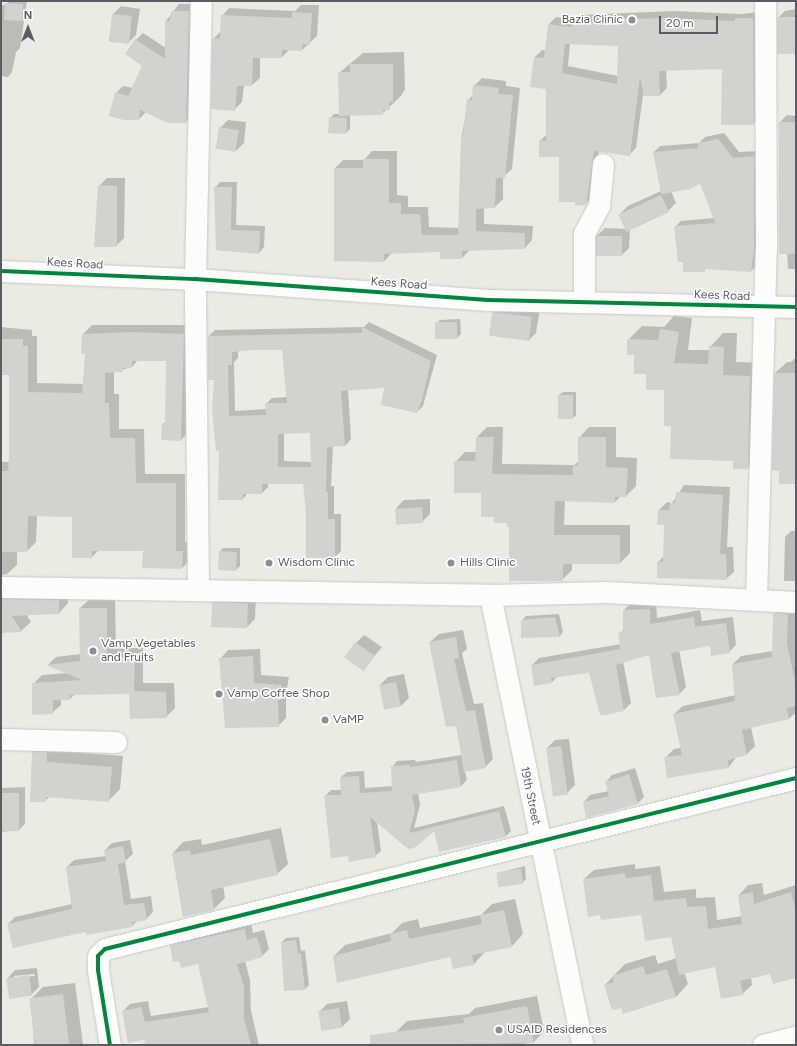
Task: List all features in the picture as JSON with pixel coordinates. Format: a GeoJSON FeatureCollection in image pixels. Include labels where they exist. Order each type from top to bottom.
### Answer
{"type":"FeatureCollection","features":[{"type":"Feature","properties":{"kind":"street"},"geometry":{"type":"LineString","coordinates":[[198,588],[195,280],[201,1]]}},
{"type":"Feature","properties":{"kind":"street"},"geometry":{"type":"LineString","coordinates":[[756,599],[763,307],[766,248],[765,1]]}},
{"type":"Feature","properties":{"kind":"street"},"geometry":{"type":"LineString","coordinates":[[584,302],[584,233],[598,206],[603,164]]}},
{"type":"Feature","properties":{"kind":"street","name":"Kees Road"},"geometry":{"type":"LineString","coordinates":[[1,271],[195,280],[488,300],[796,307]]}},
{"type":"Feature","properties":{"kind":"street"},"geometry":{"type":"LineString","coordinates":[[1,587],[198,588],[490,594],[606,592],[796,602]]}},
{"type":"Feature","properties":{"kind":"street","name":"19th Street"},"geometry":{"type":"LineString","coordinates":[[490,594],[539,841],[582,1045]]}},
{"type":"Feature","properties":{"kind":"street"},"geometry":{"type":"LineString","coordinates":[[1,739],[116,742]]}},
{"type":"Feature","properties":{"kind":"street"},"geometry":{"type":"LineString","coordinates":[[110,1045],[98,970],[98,956],[105,949],[310,900],[539,841],[796,778]]}},
{"type":"Feature","properties":{"kind":"street"},"geometry":{"type":"LineString","coordinates":[[763,1045],[796,1037]]}},
{"type":"Feature","properties":{"kind":"building"},"geometry":{"type":"Polygon","coordinates":[[[5,3],[23,4],[22,21],[4,20],[5,3]]]}},
{"type":"Feature","properties":{"kind":"building"},"geometry":{"type":"Polygon","coordinates":[[[171,11],[189,11],[186,123],[168,123],[140,110],[139,120],[124,120],[109,116],[115,92],[128,96],[142,66],[125,54],[135,39],[165,59],[165,21],[170,21],[171,11]]]}},
{"type":"Feature","properties":{"kind":"building"},"geometry":{"type":"Polygon","coordinates":[[[292,12],[312,13],[310,45],[302,44],[302,51],[282,50],[282,58],[253,58],[252,86],[237,86],[235,111],[211,109],[212,38],[220,39],[221,15],[292,18],[292,12]]]}},
{"type":"Feature","properties":{"kind":"building"},"geometry":{"type":"Polygon","coordinates":[[[112,14],[132,16],[129,44],[109,42],[112,14]]]}},
{"type":"Feature","properties":{"kind":"building"},"geometry":{"type":"Polygon","coordinates":[[[777,17],[796,17],[796,54],[777,54],[777,17]]]}},
{"type":"Feature","properties":{"kind":"building"},"geometry":{"type":"Polygon","coordinates":[[[666,18],[735,21],[735,18],[753,18],[754,125],[721,125],[722,69],[659,71],[660,96],[644,96],[640,77],[630,156],[594,151],[586,205],[575,206],[575,202],[559,202],[559,157],[539,157],[539,140],[546,141],[546,89],[530,87],[534,57],[544,58],[548,24],[572,27],[572,22],[601,23],[601,20],[666,18]],[[565,44],[562,73],[617,84],[618,46],[565,44]]]}},
{"type":"Feature","properties":{"kind":"building"},"geometry":{"type":"Polygon","coordinates":[[[350,64],[393,64],[393,102],[389,102],[390,110],[383,110],[383,115],[339,116],[338,72],[350,72],[350,64]]]}},
{"type":"Feature","properties":{"kind":"building"},"geometry":{"type":"Polygon","coordinates":[[[473,85],[499,88],[498,94],[513,95],[505,178],[496,178],[495,208],[476,209],[476,231],[525,233],[525,249],[462,251],[462,259],[440,259],[440,252],[384,254],[384,262],[334,261],[334,168],[363,168],[363,159],[389,159],[389,203],[401,203],[401,214],[420,214],[422,235],[458,235],[461,135],[463,135],[467,99],[472,100],[473,85]]]}},
{"type":"Feature","properties":{"kind":"building"},"geometry":{"type":"Polygon","coordinates":[[[329,117],[347,118],[346,134],[328,133],[329,117]]]}},
{"type":"Feature","properties":{"kind":"building"},"geometry":{"type":"Polygon","coordinates":[[[779,122],[796,122],[796,254],[779,254],[779,122]]]}},
{"type":"Feature","properties":{"kind":"building"},"geometry":{"type":"Polygon","coordinates":[[[219,127],[239,130],[235,152],[216,149],[219,127]]]}},
{"type":"Feature","properties":{"kind":"building"},"geometry":{"type":"Polygon","coordinates":[[[718,139],[733,158],[754,156],[754,249],[751,272],[705,269],[705,272],[683,272],[683,262],[678,262],[674,226],[715,223],[700,183],[691,189],[661,194],[653,152],[698,148],[698,143],[718,139]]]}},
{"type":"Feature","properties":{"kind":"building"},"geometry":{"type":"Polygon","coordinates":[[[98,185],[117,186],[117,247],[94,247],[98,185]]]}},
{"type":"Feature","properties":{"kind":"building"},"geometry":{"type":"Polygon","coordinates":[[[214,187],[232,187],[231,230],[260,231],[259,254],[216,250],[214,187]]]}},
{"type":"Feature","properties":{"kind":"building"},"geometry":{"type":"Polygon","coordinates":[[[661,195],[669,212],[626,232],[618,215],[661,195]]]}},
{"type":"Feature","properties":{"kind":"building"},"geometry":{"type":"Polygon","coordinates":[[[596,236],[622,236],[622,256],[596,256],[596,236]]]}},
{"type":"Feature","properties":{"kind":"building"},"geometry":{"type":"Polygon","coordinates":[[[492,312],[532,317],[529,341],[489,336],[492,312]]]}},
{"type":"Feature","properties":{"kind":"building"},"geometry":{"type":"Polygon","coordinates":[[[435,322],[457,322],[457,339],[435,339],[435,322]]]}},
{"type":"Feature","properties":{"kind":"building"},"geometry":{"type":"Polygon","coordinates":[[[362,327],[431,361],[422,400],[417,413],[381,405],[384,388],[341,391],[345,446],[327,447],[326,492],[328,492],[328,519],[335,519],[335,558],[306,558],[306,513],[303,484],[262,484],[262,494],[243,494],[243,500],[218,500],[219,451],[216,451],[212,409],[214,380],[208,380],[208,336],[362,333],[362,327]],[[282,350],[232,352],[232,365],[228,365],[229,416],[266,415],[265,403],[287,403],[282,350]],[[310,433],[278,434],[278,467],[311,467],[310,433]]]}},
{"type":"Feature","properties":{"kind":"building"},"geometry":{"type":"Polygon","coordinates":[[[660,329],[679,332],[674,363],[708,364],[709,346],[724,347],[723,375],[750,376],[748,469],[733,469],[733,461],[670,459],[671,426],[664,426],[664,390],[646,390],[646,374],[634,374],[634,355],[627,355],[627,339],[658,340],[660,329]]]}},
{"type":"Feature","properties":{"kind":"building"},"geometry":{"type":"Polygon","coordinates":[[[133,332],[184,334],[181,441],[161,440],[162,424],[165,424],[166,361],[132,361],[132,368],[123,368],[123,372],[105,373],[105,403],[109,403],[110,438],[135,438],[136,483],[176,483],[176,551],[183,551],[182,569],[142,568],[143,551],[92,551],[92,558],[72,558],[72,517],[28,516],[27,552],[1,552],[1,471],[8,471],[9,456],[9,375],[1,375],[1,339],[23,339],[23,346],[28,346],[28,392],[82,393],[85,354],[81,353],[82,334],[133,332]]]}},
{"type":"Feature","properties":{"kind":"building"},"geometry":{"type":"Polygon","coordinates":[[[774,373],[796,373],[796,484],[779,484],[779,471],[772,470],[774,373]]]}},
{"type":"Feature","properties":{"kind":"building"},"geometry":{"type":"Polygon","coordinates":[[[558,395],[573,395],[573,419],[558,419],[558,395]]]}},
{"type":"Feature","properties":{"kind":"building"},"geometry":{"type":"Polygon","coordinates":[[[476,437],[494,437],[492,474],[573,475],[573,465],[578,466],[578,437],[606,437],[606,467],[628,468],[626,497],[615,497],[615,503],[555,501],[554,535],[620,535],[620,564],[563,564],[563,581],[509,581],[509,527],[507,527],[507,523],[494,523],[494,517],[481,517],[481,493],[454,493],[454,461],[475,461],[476,437]]]}},
{"type":"Feature","properties":{"kind":"building"},"geometry":{"type":"Polygon","coordinates":[[[676,492],[723,495],[720,554],[726,554],[727,580],[657,578],[657,561],[663,562],[664,525],[657,525],[658,510],[669,510],[670,503],[675,503],[676,492]]]}},
{"type":"Feature","properties":{"kind":"building"},"geometry":{"type":"Polygon","coordinates":[[[422,507],[423,523],[396,525],[395,509],[422,507]]]}},
{"type":"Feature","properties":{"kind":"building"},"geometry":{"type":"Polygon","coordinates":[[[219,551],[237,552],[236,571],[218,570],[219,551]]]}},
{"type":"Feature","properties":{"kind":"building"},"geometry":{"type":"Polygon","coordinates":[[[1,599],[59,600],[59,614],[12,616],[22,632],[1,633],[1,599]]]}},
{"type":"Feature","properties":{"kind":"building"},"geometry":{"type":"Polygon","coordinates":[[[212,602],[248,603],[247,628],[211,627],[212,602]]]}},
{"type":"Feature","properties":{"kind":"building"},"geometry":{"type":"Polygon","coordinates":[[[79,608],[107,608],[107,657],[135,657],[134,691],[166,692],[167,718],[130,719],[129,694],[70,695],[70,700],[53,700],[53,714],[32,715],[32,683],[82,680],[46,665],[80,661],[79,608]]]}},
{"type":"Feature","properties":{"kind":"building"},"geometry":{"type":"Polygon","coordinates":[[[650,609],[650,624],[694,617],[695,627],[726,623],[730,653],[711,656],[710,646],[671,653],[680,695],[656,698],[649,655],[616,665],[624,711],[606,715],[600,715],[589,673],[551,678],[552,683],[534,686],[531,665],[620,649],[618,633],[623,632],[623,610],[650,609]]]}},
{"type":"Feature","properties":{"kind":"building"},"geometry":{"type":"Polygon","coordinates":[[[773,613],[788,614],[787,643],[796,686],[796,706],[787,708],[789,719],[742,730],[747,755],[728,760],[729,768],[667,778],[664,757],[682,755],[673,714],[735,701],[732,664],[772,657],[773,613]]]}},
{"type":"Feature","properties":{"kind":"building"},"geometry":{"type":"Polygon","coordinates":[[[555,617],[560,637],[521,638],[521,620],[555,617]]]}},
{"type":"Feature","properties":{"kind":"building"},"geometry":{"type":"Polygon","coordinates":[[[456,637],[459,658],[454,659],[466,711],[475,710],[486,768],[464,772],[456,726],[446,727],[429,642],[456,637]]]}},
{"type":"Feature","properties":{"kind":"building"},"geometry":{"type":"Polygon","coordinates":[[[355,642],[375,656],[364,671],[344,658],[355,642]]]}},
{"type":"Feature","properties":{"kind":"building"},"geometry":{"type":"Polygon","coordinates":[[[253,656],[254,683],[282,685],[281,700],[278,700],[279,727],[225,728],[219,658],[253,656]]]}},
{"type":"Feature","properties":{"kind":"building"},"geometry":{"type":"Polygon","coordinates":[[[396,682],[401,707],[384,710],[379,685],[396,682]]]}},
{"type":"Feature","properties":{"kind":"building"},"geometry":{"type":"Polygon","coordinates":[[[561,746],[568,795],[553,797],[546,748],[561,746]]]}},
{"type":"Feature","properties":{"kind":"building"},"geometry":{"type":"Polygon","coordinates":[[[32,752],[47,752],[47,762],[112,767],[109,802],[46,797],[45,802],[30,802],[32,752]]]}},
{"type":"Feature","properties":{"kind":"building"},"geometry":{"type":"Polygon","coordinates":[[[457,760],[461,787],[412,795],[415,811],[409,833],[499,811],[506,837],[439,852],[434,831],[416,847],[409,849],[370,817],[376,857],[349,862],[348,856],[331,858],[324,795],[341,795],[340,777],[359,776],[360,793],[392,791],[391,766],[410,765],[410,767],[457,760]]]}},
{"type":"Feature","properties":{"kind":"building"},"geometry":{"type":"Polygon","coordinates":[[[629,774],[638,804],[586,818],[583,802],[609,796],[605,782],[629,774]]]}},
{"type":"Feature","properties":{"kind":"building"},"geometry":{"type":"Polygon","coordinates":[[[1,793],[19,793],[19,831],[1,831],[1,793]]]}},
{"type":"Feature","properties":{"kind":"building"},"geometry":{"type":"Polygon","coordinates":[[[270,839],[278,875],[211,890],[214,910],[183,917],[172,853],[190,850],[191,855],[270,839]]]}},
{"type":"Feature","properties":{"kind":"building"},"geometry":{"type":"Polygon","coordinates":[[[123,846],[126,862],[118,864],[124,905],[144,903],[147,920],[132,922],[133,927],[87,935],[86,932],[13,948],[7,924],[72,909],[66,867],[106,861],[104,850],[123,846]]]}},
{"type":"Feature","properties":{"kind":"building"},"geometry":{"type":"Polygon","coordinates":[[[521,869],[523,884],[498,887],[496,872],[521,869]]]}},
{"type":"Feature","properties":{"kind":"building"},"geometry":{"type":"Polygon","coordinates":[[[625,873],[626,878],[651,875],[654,901],[686,898],[687,907],[706,906],[708,929],[742,924],[738,895],[753,892],[754,904],[791,892],[796,910],[796,978],[773,984],[770,974],[740,981],[743,995],[721,999],[715,967],[679,975],[671,937],[645,941],[641,915],[601,920],[600,915],[588,917],[583,879],[625,873]]]}},
{"type":"Feature","properties":{"kind":"building"},"geometry":{"type":"Polygon","coordinates":[[[504,910],[512,947],[472,955],[474,965],[453,969],[450,957],[337,983],[333,956],[391,941],[390,934],[407,930],[409,939],[482,924],[480,915],[504,910]]]}},
{"type":"Feature","properties":{"kind":"building"},"geometry":{"type":"Polygon","coordinates":[[[245,929],[247,940],[257,937],[263,957],[237,964],[244,987],[244,1018],[251,1045],[145,1045],[144,1040],[128,1043],[122,1011],[141,1007],[145,1022],[209,1012],[198,964],[181,968],[179,961],[173,962],[170,945],[245,929]]]}},
{"type":"Feature","properties":{"kind":"building"},"geometry":{"type":"Polygon","coordinates":[[[296,940],[298,954],[301,953],[305,990],[284,991],[281,942],[296,940]]]}},
{"type":"Feature","properties":{"kind":"building"},"geometry":{"type":"Polygon","coordinates":[[[643,966],[646,975],[667,969],[676,997],[623,1014],[621,1008],[612,1010],[604,985],[614,982],[612,976],[643,966]]]}},
{"type":"Feature","properties":{"kind":"building"},"geometry":{"type":"Polygon","coordinates":[[[29,975],[32,996],[9,999],[6,978],[29,975]]]}},
{"type":"Feature","properties":{"kind":"building"},"geometry":{"type":"Polygon","coordinates":[[[63,994],[69,1045],[35,1045],[29,998],[63,994]]]}},
{"type":"Feature","properties":{"kind":"building"},"geometry":{"type":"Polygon","coordinates":[[[527,1006],[534,1043],[370,1045],[370,1035],[464,1023],[463,1018],[527,1006]]]}},
{"type":"Feature","properties":{"kind":"building"},"geometry":{"type":"Polygon","coordinates":[[[339,1008],[342,1028],[321,1031],[318,1011],[339,1008]]]}},
{"type":"Feature","properties":{"kind":"cycle path"},"geometry":{"type":"LineString","coordinates":[[1,271],[195,279],[488,300],[796,307]]}},
{"type":"Feature","properties":{"kind":"cycle path"},"geometry":{"type":"LineString","coordinates":[[110,1045],[98,970],[98,956],[105,949],[796,778]]}},
{"type":"Feature","properties":{"kind":"place","name":"Bazia Clinic"},"geometry":{"type":"Point","coordinates":[632,20]}},
{"type":"Feature","properties":{"kind":"place","name":"Wisdom Clinic"},"geometry":{"type":"Point","coordinates":[269,563]}},
{"type":"Feature","properties":{"kind":"place","name":"Hills Clinic"},"geometry":{"type":"Point","coordinates":[451,563]}},
{"type":"Feature","properties":{"kind":"place","name":"Vamp Vegetables and Fruits"},"geometry":{"type":"Point","coordinates":[93,651]}},
{"type":"Feature","properties":{"kind":"place","name":"Vamp Coffee Shop"},"geometry":{"type":"Point","coordinates":[219,694]}},
{"type":"Feature","properties":{"kind":"place","name":"VaMP"},"geometry":{"type":"Point","coordinates":[325,720]}},
{"type":"Feature","properties":{"kind":"place","name":"USAID Residences"},"geometry":{"type":"Point","coordinates":[499,1030]}}]}
